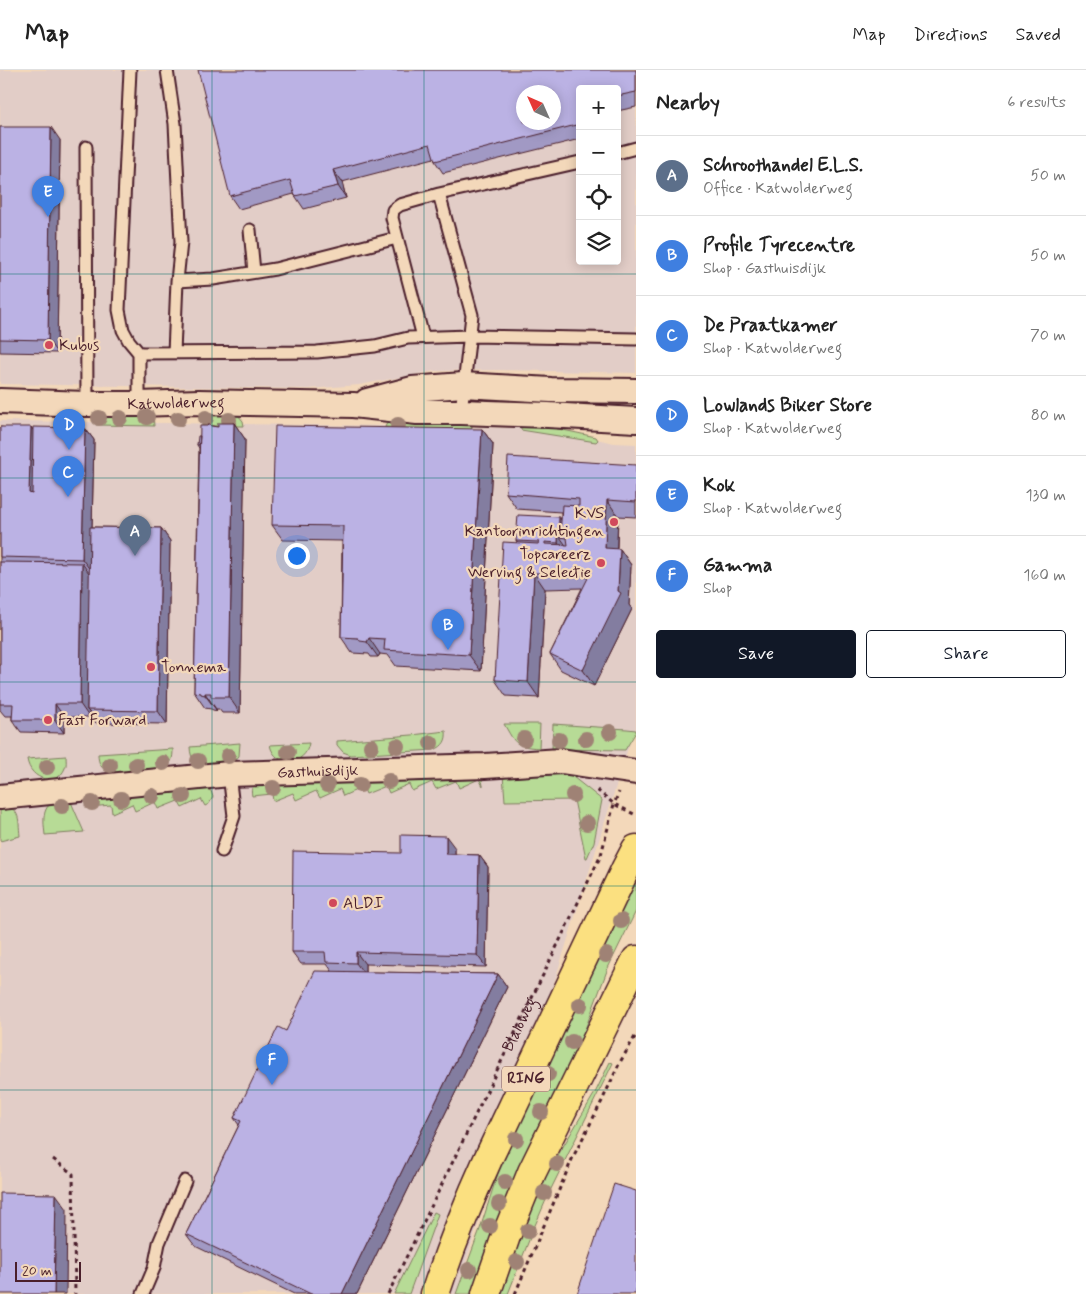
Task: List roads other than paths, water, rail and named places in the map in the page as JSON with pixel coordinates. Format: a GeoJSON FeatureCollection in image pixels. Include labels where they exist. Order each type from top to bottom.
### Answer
{"type":"FeatureCollection","features":[{"type":"Feature","properties":{"kind":"main road","name":"Blaloweg"},"geometry":{"type":"LineString","coordinates":[[434,1294],[463,1215],[488,1159],[636,849]]}},
{"type":"Feature","properties":{"kind":"main road","name":"RING"},"geometry":{"type":"LineString","coordinates":[[486,1294],[506,1236],[532,1172],[636,960]]}},
{"type":"Feature","properties":{"kind":"street","name":"Katwolderweg"},"geometry":{"type":"LineString","coordinates":[[353,405],[412,389],[464,385],[551,390],[636,391]]}},
{"type":"Feature","properties":{"kind":"street","name":"Katwolderweg"},"geometry":{"type":"LineString","coordinates":[[0,401],[87,404],[199,402],[353,405],[417,412],[461,412],[636,420]]}},
{"type":"Feature","properties":{"kind":"street","name":"Gasthuisdijk"},"geometry":{"type":"LineString","coordinates":[[0,797],[229,774],[485,766],[562,761],[632,771]]}},
{"type":"Feature","properties":{"kind":"lane"},"geometry":{"type":"LineString","coordinates":[[130,70],[119,310],[123,330],[138,353],[139,404]]}},
{"type":"Feature","properties":{"kind":"lane"},"geometry":{"type":"LineString","coordinates":[[168,70],[174,124],[181,242],[177,281],[174,353]]}},
{"type":"Feature","properties":{"kind":"lane"},"geometry":{"type":"LineString","coordinates":[[86,147],[87,404]]}},
{"type":"Feature","properties":{"kind":"lane"},"geometry":{"type":"LineString","coordinates":[[621,152],[636,148]]}},
{"type":"Feature","properties":{"kind":"lane"},"geometry":{"type":"LineString","coordinates":[[423,337],[392,218],[393,210],[400,205],[439,194],[576,163]]}},
{"type":"Feature","properties":{"kind":"lane"},"geometry":{"type":"LineString","coordinates":[[439,194],[472,315],[461,412]]}},
{"type":"Feature","properties":{"kind":"lane"},"geometry":{"type":"LineString","coordinates":[[250,230],[254,272]]}},
{"type":"Feature","properties":{"kind":"lane"},"geometry":{"type":"LineString","coordinates":[[177,281],[213,279],[275,269],[397,238]]}},
{"type":"Feature","properties":{"kind":"lane"},"geometry":{"type":"LineString","coordinates":[[138,353],[316,352],[375,346],[408,338],[423,337],[636,339]]}},
{"type":"Feature","properties":{"kind":"lane"},"geometry":{"type":"LineString","coordinates":[[222,851],[234,816],[229,774]]}},
{"type":"Feature","properties":{"kind":"lane"},"geometry":{"type":"LineString","coordinates":[[143,1294],[154,1268],[159,1242],[184,1181]]}},
{"type":"Feature","properties":{"kind":"place","name":"Kok"},"geometry":{"type":"Point","coordinates":[48,217]}},
{"type":"Feature","properties":{"kind":"place","name":"Kubus"},"geometry":{"type":"Point","coordinates":[49,345]}},
{"type":"Feature","properties":{"kind":"place","name":"Lowlands Biker Store"},"geometry":{"type":"Point","coordinates":[69,450]}},
{"type":"Feature","properties":{"kind":"place","name":"De Praatkamer"},"geometry":{"type":"Point","coordinates":[68,497]}},
{"type":"Feature","properties":{"kind":"place","name":"KVS Kantoorinrichtingen"},"geometry":{"type":"Point","coordinates":[614,522]}},
{"type":"Feature","properties":{"kind":"place","name":"Schroothandel E.L.S."},"geometry":{"type":"Point","coordinates":[135,556]}},
{"type":"Feature","properties":{"kind":"place","name":"Topcareerz Werving & Selectie"},"geometry":{"type":"Point","coordinates":[601,563]}},
{"type":"Feature","properties":{"kind":"place","name":"Profile Tyrecentre"},"geometry":{"type":"Point","coordinates":[448,650]}},
{"type":"Feature","properties":{"kind":"place","name":"Tonnema"},"geometry":{"type":"Point","coordinates":[151,667]}},
{"type":"Feature","properties":{"kind":"place","name":"Fast Forward"},"geometry":{"type":"Point","coordinates":[48,720]}},
{"type":"Feature","properties":{"kind":"place","name":"ALDI"},"geometry":{"type":"Point","coordinates":[333,903]}},
{"type":"Feature","properties":{"kind":"place","name":"Gamma"},"geometry":{"type":"Point","coordinates":[272,1085]}}]}
